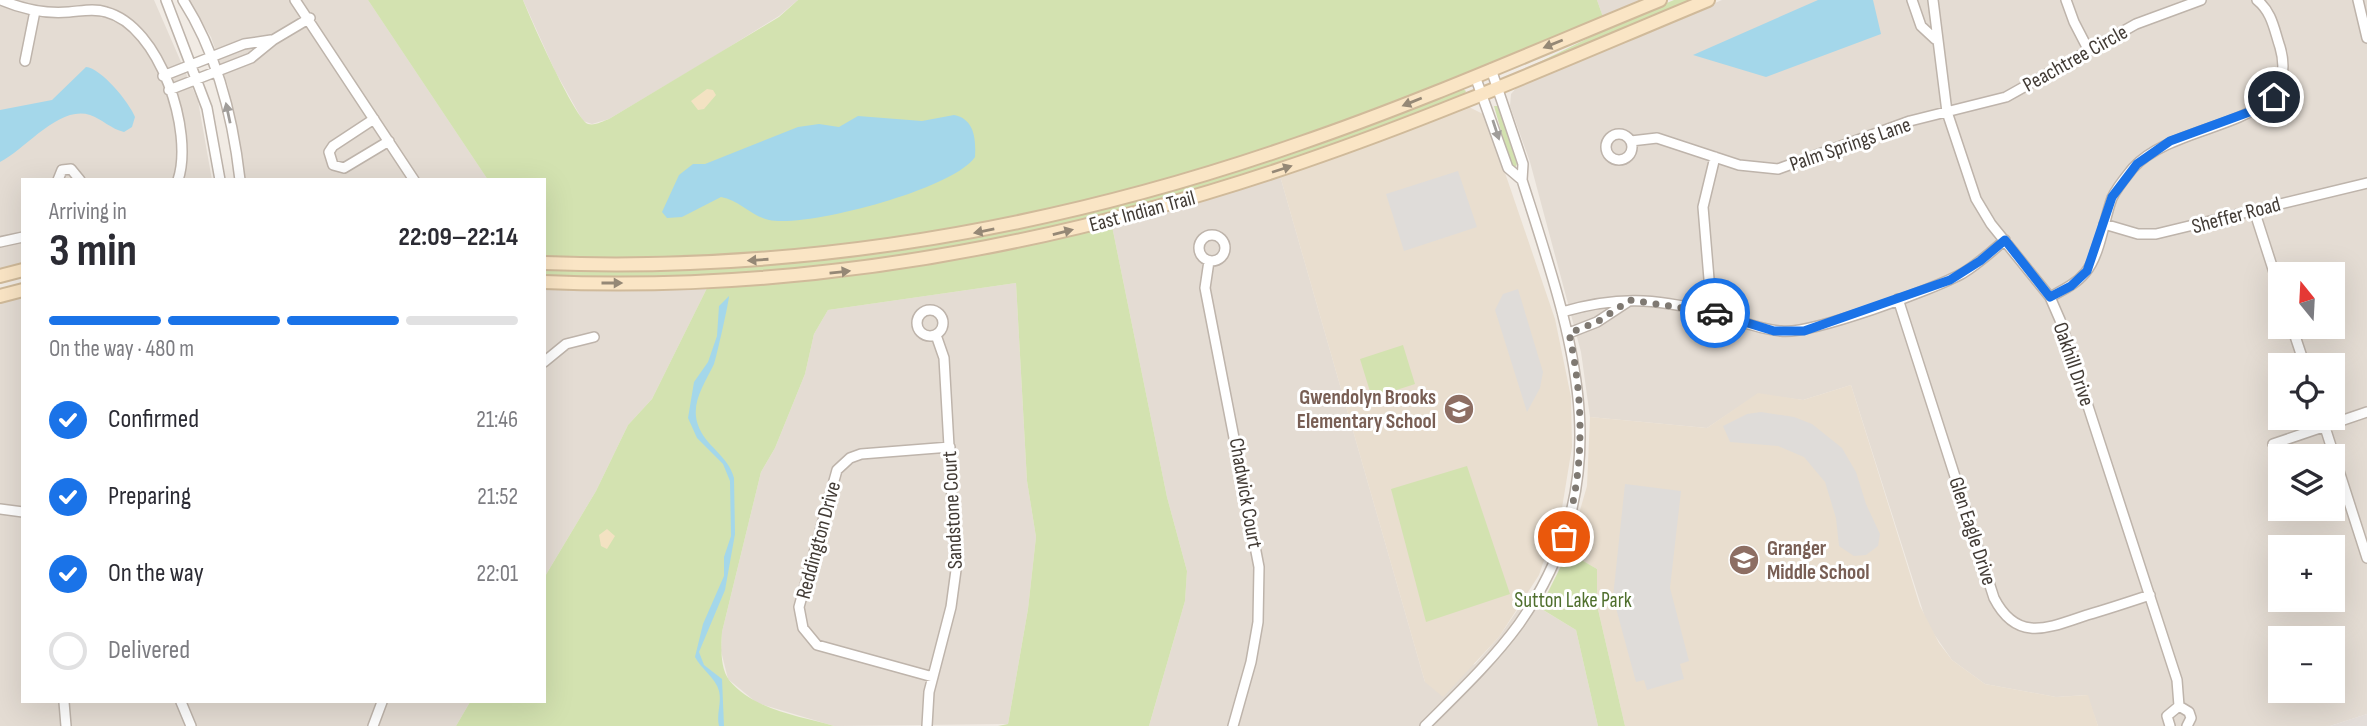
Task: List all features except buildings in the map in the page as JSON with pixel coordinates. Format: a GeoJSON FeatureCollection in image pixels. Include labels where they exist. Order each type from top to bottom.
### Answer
{"type":"FeatureCollection","features":[{"type":"Feature","properties":{"kind":"main road","name":"East Indian Trail"},"geometry":{"type":"LineString","coordinates":[[546,263],[655,265],[769,260],[890,247],[981,231],[1106,202],[1220,170],[1342,129],[1660,0]]}},
{"type":"Feature","properties":{"kind":"main road","name":"East Indian Trail"},"geometry":{"type":"LineString","coordinates":[[546,282],[665,283],[789,277],[892,265],[1018,243],[1242,182],[1373,137],[1708,0]]}},
{"type":"Feature","properties":{"kind":"main road"},"geometry":{"type":"LineString","coordinates":[[0,276],[21,271]]}},
{"type":"Feature","properties":{"kind":"main road"},"geometry":{"type":"LineString","coordinates":[[0,296],[21,291]]}},
{"type":"Feature","properties":{"kind":"street"},"geometry":{"type":"LineString","coordinates":[[1,0],[35,11],[95,10],[118,16],[146,39],[169,90],[180,123],[184,151],[178,178]]}},
{"type":"Feature","properties":{"kind":"street"},"geometry":{"type":"LineString","coordinates":[[166,0],[197,79],[211,128],[220,178]]}},
{"type":"Feature","properties":{"kind":"street"},"geometry":{"type":"LineString","coordinates":[[183,0],[197,22],[226,102],[240,178]]}},
{"type":"Feature","properties":{"kind":"street"},"geometry":{"type":"LineString","coordinates":[[295,0],[413,178]]}},
{"type":"Feature","properties":{"kind":"street","name":"Oakhill Drive"},"geometry":{"type":"LineString","coordinates":[[1913,0],[1921,26],[1935,39]]}},
{"type":"Feature","properties":{"kind":"street","name":"Oakhill Drive"},"geometry":{"type":"LineString","coordinates":[[1933,0],[1935,39],[1947,112],[1976,199],[2050,297],[2177,680],[2179,706],[2189,712],[2191,718],[2187,726]]}},
{"type":"Feature","properties":{"kind":"street"},"geometry":{"type":"LineString","coordinates":[[2066,0],[2089,51]]}},
{"type":"Feature","properties":{"kind":"street","name":"Peachtree Circle"},"geometry":{"type":"LineString","coordinates":[[1947,112],[2006,97],[2153,16],[2202,0]]}},
{"type":"Feature","properties":{"kind":"street"},"geometry":{"type":"LineString","coordinates":[[2050,297],[2071,286],[2087,271],[2119,185],[2149,154],[2170,141],[2260,107],[2278,91],[2284,71],[2283,59],[2271,18],[2257,0]]}},
{"type":"Feature","properties":{"kind":"street"},"geometry":{"type":"LineString","coordinates":[[2358,0],[2367,38]]}},
{"type":"Feature","properties":{"kind":"street"},"geometry":{"type":"LineString","coordinates":[[25,61],[35,11]]}},
{"type":"Feature","properties":{"kind":"street"},"geometry":{"type":"LineString","coordinates":[[169,90],[251,58],[273,40],[310,19]]}},
{"type":"Feature","properties":{"kind":"street"},"geometry":{"type":"LineString","coordinates":[[163,76],[244,44],[273,40]]}},
{"type":"Feature","properties":{"kind":"street"},"geometry":{"type":"LineString","coordinates":[[1425,726],[1507,639],[1543,585],[1564,537],[1572,510],[1581,435],[1580,394],[1569,333],[1522,180],[1523,164],[1491,69]]}},
{"type":"Feature","properties":{"kind":"street"},"geometry":{"type":"LineString","coordinates":[[1475,76],[1508,168],[1522,180]]}},
{"type":"Feature","properties":{"kind":"street","name":"Palm Springs Lane"},"geometry":{"type":"LineString","coordinates":[[1631,141],[1657,138],[1753,169],[1777,169],[1910,121],[1947,112]]}},
{"type":"Feature","properties":{"kind":"street"},"geometry":{"type":"LineString","coordinates":[[374,119],[332,146],[329,152],[333,165],[344,169],[389,141]]}},
{"type":"Feature","properties":{"kind":"street"},"geometry":{"type":"LineString","coordinates":[[1708,311],[1709,279],[1703,207],[1714,157]]}},
{"type":"Feature","properties":{"kind":"street"},"geometry":{"type":"LineString","coordinates":[[59,178],[62,170],[71,169],[78,178]]}},
{"type":"Feature","properties":{"kind":"street","name":"Sheffer Road"},"geometry":{"type":"LineString","coordinates":[[2104,225],[2138,234],[2156,234],[2367,183]]}},
{"type":"Feature","properties":{"kind":"street"},"geometry":{"type":"LineString","coordinates":[[2254,210],[2271,262]]}},
{"type":"Feature","properties":{"kind":"street"},"geometry":{"type":"LineString","coordinates":[[0,242],[21,237]]}},
{"type":"Feature","properties":{"kind":"street"},"geometry":{"type":"LineString","coordinates":[[1562,312],[1604,300],[1630,300],[1708,311],[1774,331],[1796,332],[1898,299],[1965,272],[2005,240]]}},
{"type":"Feature","properties":{"kind":"street","name":"Chadwick Court"},"geometry":{"type":"LineString","coordinates":[[1209,261],[1205,288],[1259,567],[1258,622],[1251,662],[1233,726]]}},
{"type":"Feature","properties":{"kind":"street","name":"Glen Eagle Drive"},"geometry":{"type":"LineString","coordinates":[[1898,299],[1994,598],[2005,616],[2020,626],[2038,629],[2150,595]]}},
{"type":"Feature","properties":{"kind":"street"},"geometry":{"type":"LineString","coordinates":[[1569,333],[1597,322],[1630,300]]}},
{"type":"Feature","properties":{"kind":"street","name":"Sandstone Court"},"geometry":{"type":"LineString","coordinates":[[926,726],[933,677],[951,607],[956,570],[944,358],[936,335]]}},
{"type":"Feature","properties":{"kind":"street"},"geometry":{"type":"LineString","coordinates":[[546,360],[566,344],[594,337]]}},
{"type":"Feature","properties":{"kind":"street"},"geometry":{"type":"LineString","coordinates":[[2345,417],[2367,412]]}},
{"type":"Feature","properties":{"kind":"street"},"geometry":{"type":"LineString","coordinates":[[2273,444],[2305,430]]}},
{"type":"Feature","properties":{"kind":"street"},"geometry":{"type":"LineString","coordinates":[[2326,430],[2367,558]]}},
{"type":"Feature","properties":{"kind":"street","name":"Reddington Drive"},"geometry":{"type":"LineString","coordinates":[[933,677],[817,645],[803,628],[799,607],[837,470],[850,458],[861,454],[950,447]]}},
{"type":"Feature","properties":{"kind":"street"},"geometry":{"type":"LineString","coordinates":[[0,509],[21,512]]}},
{"type":"Feature","properties":{"kind":"street"},"geometry":{"type":"LineString","coordinates":[[64,703],[66,726]]}},
{"type":"Feature","properties":{"kind":"street"},"geometry":{"type":"LineString","coordinates":[[181,703],[191,726]]}},
{"type":"Feature","properties":{"kind":"street"},"geometry":{"type":"LineString","coordinates":[[373,726],[382,703]]}},
{"type":"Feature","properties":{"kind":"street"},"geometry":{"type":"LineString","coordinates":[[2170,726],[2167,716],[2173,707],[2179,706]]}},
{"type":"Feature","properties":{"kind":"shaded area"},"geometry":{"type":"Polygon","coordinates":[[[0,0],[154,0],[198,101],[212,178],[21,178],[21,264],[0,269],[0,0]]]}},
{"type":"Feature","properties":{"kind":"shaded area"},"geometry":{"type":"Polygon","coordinates":[[[188,0],[368,0],[487,178],[245,178],[228,86],[211,37],[188,0]]]}},
{"type":"Feature","properties":{"kind":"shaded area"},"geometry":{"type":"Polygon","coordinates":[[[523,0],[798,0],[779,16],[710,59],[609,119],[592,124],[583,121],[555,71],[523,0]]]}},
{"type":"Feature","properties":{"kind":"shaded area"},"geometry":{"type":"Polygon","coordinates":[[[1597,0],[1643,0],[1603,17],[1597,0]]]}},
{"type":"Feature","properties":{"kind":"shaded area"},"geometry":{"type":"Polygon","coordinates":[[[1722,0],[2367,0],[2367,714],[2330,726],[2098,726],[2087,695],[2056,697],[1985,684],[1952,660],[1927,624],[1851,385],[1803,400],[1758,394],[1707,428],[1590,417],[1581,352],[1530,162],[1510,106],[1511,94],[1518,86],[1722,0]]]}},
{"type":"Feature","properties":{"kind":"shaded area","name":"Gwendolyn Brooks Elementary School"},"geometry":{"type":"Polygon","coordinates":[[[1469,107],[1483,114],[1488,123],[1555,319],[1571,397],[1572,447],[1562,508],[1539,575],[1499,637],[1443,697],[1425,682],[1280,176],[1469,107]]]}},
{"type":"Feature","properties":{"kind":"shaded area"},"geometry":{"type":"Polygon","coordinates":[[[1458,171],[1477,227],[1404,251],[1386,194],[1458,171]]]}},
{"type":"Feature","properties":{"kind":"shaded area"},"geometry":{"type":"Polygon","coordinates":[[[1280,176],[1425,682],[1475,664],[1499,637],[1525,599],[1576,630],[1598,726],[1149,726],[1185,601],[1187,571],[1167,497],[1112,226],[1280,176]]]}},
{"type":"Feature","properties":{"kind":"shaded area"},"geometry":{"type":"Polygon","coordinates":[[[1016,283],[1027,481],[1036,537],[1028,609],[1008,724],[834,726],[757,703],[728,679],[721,651],[722,632],[761,472],[775,448],[805,374],[814,334],[828,310],[1016,283]]]}},
{"type":"Feature","properties":{"kind":"shaded area"},"geometry":{"type":"Polygon","coordinates":[[[546,288],[638,291],[707,288],[652,399],[628,425],[596,491],[546,575],[546,288]]]}},
{"type":"Feature","properties":{"kind":"shaded area"},"geometry":{"type":"Polygon","coordinates":[[[1518,289],[1543,372],[1540,388],[1527,412],[1495,310],[1503,294],[1518,289]]]}},
{"type":"Feature","properties":{"kind":"shaded area"},"geometry":{"type":"Polygon","coordinates":[[[21,297],[21,703],[469,703],[456,726],[0,726],[0,302],[21,297]]]}},
{"type":"Feature","properties":{"kind":"shaded area","name":"Granger Middle School"},"geometry":{"type":"Polygon","coordinates":[[[1851,385],[1920,606],[1939,643],[1952,660],[1985,684],[2056,697],[2088,695],[2098,726],[1625,726],[1597,605],[1597,569],[1568,552],[1587,486],[1590,417],[1707,428],[1758,393],[1803,400],[1851,385]]]}},
{"type":"Feature","properties":{"kind":"shaded area"},"geometry":{"type":"Polygon","coordinates":[[[1761,412],[1794,417],[1812,424],[1842,448],[1856,472],[1866,504],[1880,534],[1878,546],[1866,555],[1854,556],[1839,546],[1836,518],[1825,482],[1804,457],[1778,446],[1730,442],[1723,426],[1747,414],[1761,412]]]}},
{"type":"Feature","properties":{"kind":"shaded area"},"geometry":{"type":"Polygon","coordinates":[[[1625,484],[1681,491],[1670,588],[1689,661],[1680,664],[1684,679],[1647,690],[1644,680],[1636,682],[1613,597],[1625,484]]]}},
{"type":"Feature","properties":{"kind":"shaded area"},"geometry":{"type":"Polygon","coordinates":[[[2367,714],[2367,726],[2330,726],[2367,714]]]}},
{"type":"Feature","properties":{"kind":"green space"},"geometry":{"type":"Polygon","coordinates":[[[368,0],[523,0],[573,105],[588,124],[609,119],[779,17],[798,0],[1597,0],[1603,17],[1367,112],[1207,168],[1044,213],[909,238],[806,250],[701,257],[546,257],[546,178],[487,178],[368,0]]]}},
{"type":"Feature","properties":{"kind":"green space"},"geometry":{"type":"Polygon","coordinates":[[[1674,0],[1693,0],[1509,77],[1619,23],[1674,0]]]}},
{"type":"Feature","properties":{"kind":"green space"},"geometry":{"type":"Polygon","coordinates":[[[1461,88],[1466,91],[1464,95],[1333,145],[1201,189],[1134,208],[998,240],[881,260],[785,271],[689,276],[546,276],[546,269],[664,270],[782,263],[898,249],[1012,229],[1125,202],[1238,169],[1349,131],[1461,88]]]}},
{"type":"Feature","properties":{"kind":"green space"},"geometry":{"type":"Polygon","coordinates":[[[1494,106],[1498,106],[1517,164],[1515,168],[1511,166],[1494,106]]]}},
{"type":"Feature","properties":{"kind":"green space"},"geometry":{"type":"Polygon","coordinates":[[[1112,226],[1167,497],[1187,571],[1185,601],[1149,726],[998,726],[1008,724],[1028,609],[1036,537],[1027,481],[1016,283],[828,310],[814,334],[805,374],[775,448],[761,472],[722,632],[721,650],[726,675],[739,690],[764,705],[834,726],[456,726],[469,703],[546,703],[546,575],[596,491],[628,425],[652,399],[707,288],[911,266],[1112,226]]]}},
{"type":"Feature","properties":{"kind":"green space"},"geometry":{"type":"Polygon","coordinates":[[[1403,345],[1415,384],[1372,398],[1360,359],[1403,345]]]}},
{"type":"Feature","properties":{"kind":"green space"},"geometry":{"type":"Polygon","coordinates":[[[1467,466],[1510,594],[1426,622],[1391,489],[1467,466]]]}},
{"type":"Feature","properties":{"kind":"green space","name":"Sutton Lake Park"},"geometry":{"type":"Polygon","coordinates":[[[1568,552],[1597,569],[1597,605],[1625,726],[1598,726],[1576,630],[1540,608],[1568,552]]]}},
{"type":"Feature","properties":{"kind":"sand"},"geometry":{"type":"Polygon","coordinates":[[[707,89],[713,90],[716,95],[704,109],[698,110],[691,101],[707,89]]]}},
{"type":"Feature","properties":{"kind":"sand"},"geometry":{"type":"Polygon","coordinates":[[[607,529],[615,536],[607,549],[601,546],[599,535],[607,529]]]}},
{"type":"Feature","properties":{"kind":"water"},"geometry":{"type":"Polygon","coordinates":[[[1818,0],[1873,0],[1881,34],[1766,77],[1693,55],[1818,0]]]}},
{"type":"Feature","properties":{"kind":"water"},"geometry":{"type":"Polygon","coordinates":[[[86,67],[107,79],[121,95],[135,117],[132,127],[124,132],[90,115],[67,116],[0,162],[0,110],[52,100],[86,67]]]}},
{"type":"Feature","properties":{"kind":"water"},"geometry":{"type":"Polygon","coordinates":[[[954,115],[966,121],[973,131],[975,157],[962,169],[939,181],[878,204],[788,221],[763,218],[734,201],[721,197],[682,217],[667,218],[662,212],[679,175],[693,164],[705,164],[798,127],[819,124],[839,127],[858,116],[922,121],[954,115]]]}},
{"type":"Feature","properties":{"kind":"water"},"geometry":{"type":"Polygon","coordinates":[[[729,296],[714,364],[700,393],[696,409],[701,432],[727,463],[734,478],[735,534],[725,590],[699,652],[704,665],[722,679],[724,726],[719,726],[719,691],[695,657],[703,624],[724,576],[724,557],[731,536],[730,481],[723,464],[697,438],[688,418],[694,382],[708,362],[717,336],[719,306],[729,296]]]}},
{"type":"Feature","properties":{"kind":"way so far"},"geometry":{"type":"LineString","coordinates":[[1564,537],[1572,510],[1581,435],[1580,394],[1569,333],[1597,322],[1630,300],[1639,299],[1715,313]]}},
{"type":"Feature","properties":{"kind":"place","name":"Gwendolyn Brooks Elementary School"},"geometry":{"type":"Point","coordinates":[1459,409]}},
{"type":"Feature","properties":{"kind":"place","name":"Granger Middle School"},"geometry":{"type":"Point","coordinates":[1744,560]}},
{"type":"Feature","properties":{"kind":"route"},"geometry":{"type":"LineString","coordinates":[[1715,313],[1774,331],[1812,329],[1950,280],[1965,272],[2005,240],[2050,297],[2071,286],[2087,271],[2112,197],[2137,164],[2170,141],[2252,111],[2274,97]]}}]}
